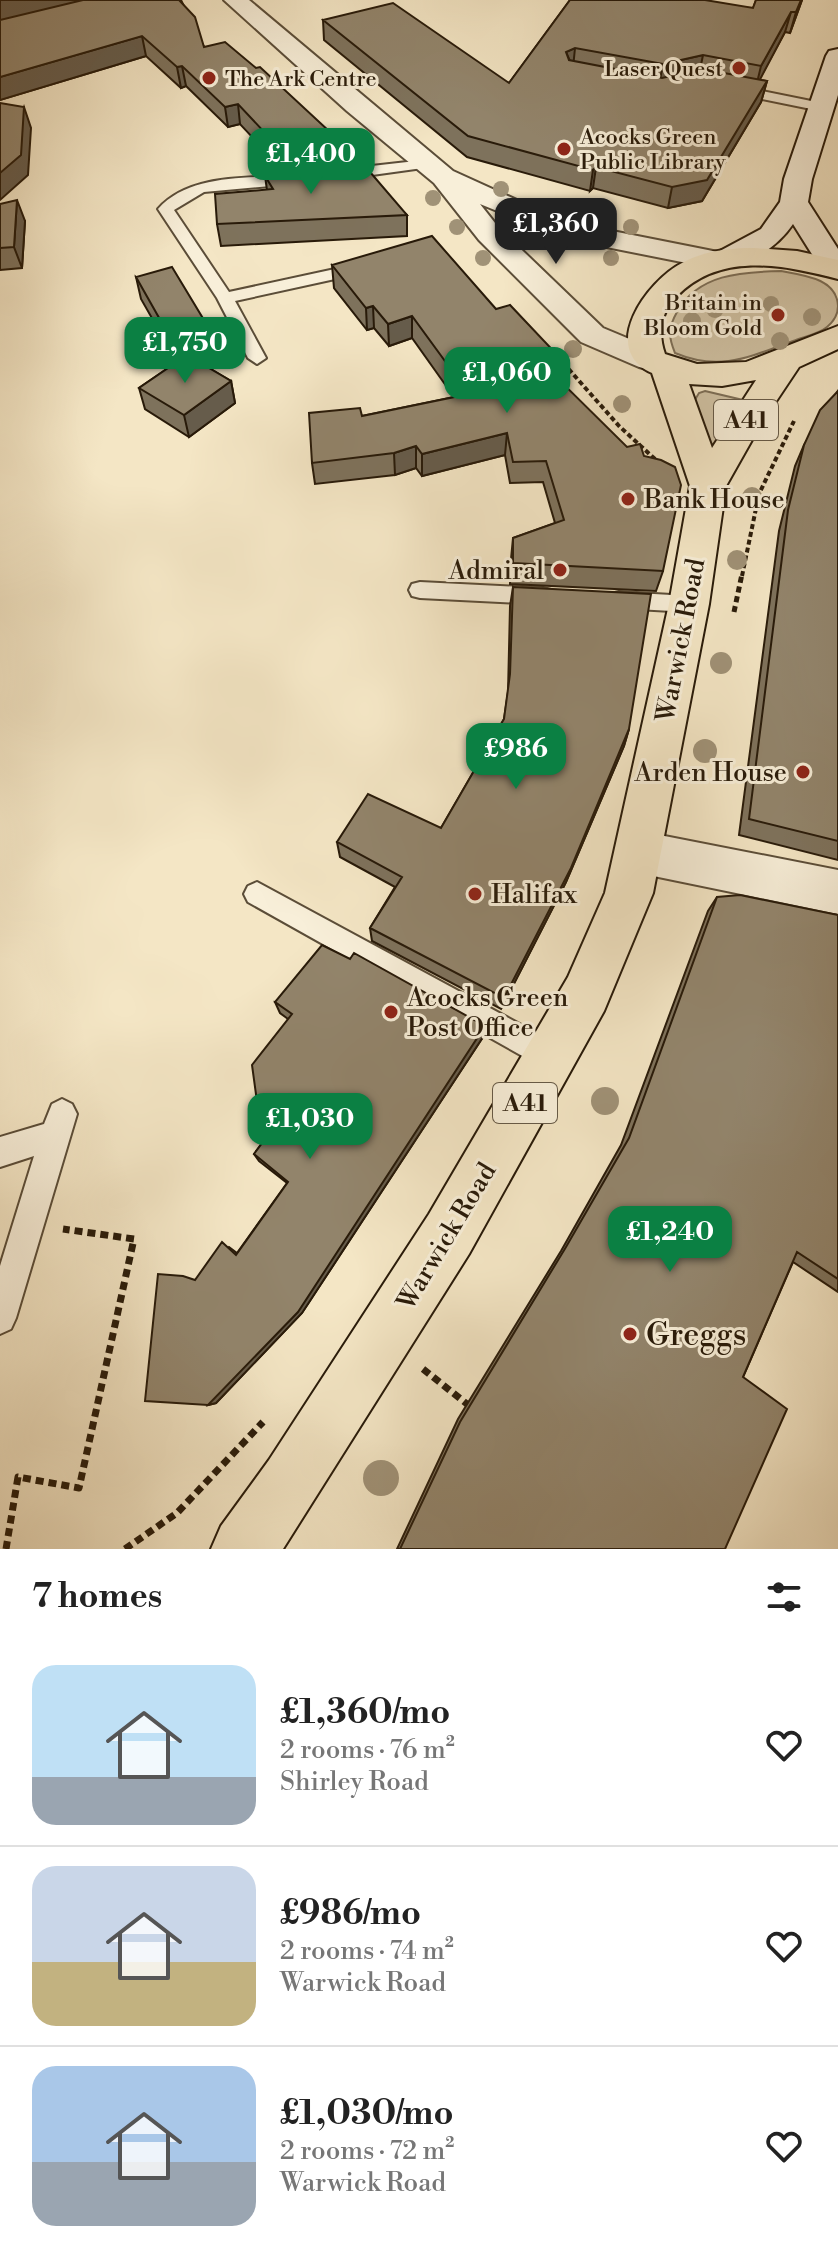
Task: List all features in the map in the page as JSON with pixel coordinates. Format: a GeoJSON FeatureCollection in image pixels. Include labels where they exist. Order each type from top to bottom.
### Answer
{"type":"FeatureCollection","features":[{"type":"Feature","properties":{"kind":"highway","name":"Warwick Road"},"geometry":{"type":"LineString","coordinates":[[708,486],[659,364],[642,333],[644,320],[654,303],[669,286],[691,270],[723,259],[783,260],[837,270]]}},
{"type":"Feature","properties":{"kind":"highway","name":"A41"},"geometry":{"type":"LineString","coordinates":[[659,364],[686,376],[739,374],[789,358],[838,336]]}},
{"type":"Feature","properties":{"kind":"highway","name":"Warwick Road"},"geometry":{"type":"LineString","coordinates":[[247,1548],[383,1341],[552,1057],[593,980],[629,893],[639,852],[689,604],[708,486],[746,420],[789,358]]}},
{"type":"Feature","properties":{"kind":"street"},"geometry":{"type":"LineString","coordinates":[[235,0],[434,170],[517,262],[592,335],[659,364]]}},
{"type":"Feature","properties":{"kind":"street"},"geometry":{"type":"LineString","coordinates":[[434,170],[533,218],[576,233],[723,259],[771,235],[794,202],[798,179],[827,105],[838,56]]}},
{"type":"Feature","properties":{"kind":"street"},"geometry":{"type":"LineString","coordinates":[[794,202],[837,270]]}},
{"type":"Feature","properties":{"kind":"street"},"geometry":{"type":"LineString","coordinates":[[517,262],[538,244],[576,233]]}},
{"type":"Feature","properties":{"kind":"street"},"geometry":{"type":"LineString","coordinates":[[639,852],[838,892]]}},
{"type":"Feature","properties":{"kind":"lane"},"geometry":{"type":"LineString","coordinates":[[721,86],[827,105]]}},
{"type":"Feature","properties":{"kind":"lane"},"geometry":{"type":"LineString","coordinates":[[257,358],[225,298],[166,209],[186,194],[201,188],[434,170]]}},
{"type":"Feature","properties":{"kind":"lane"},"geometry":{"type":"LineString","coordinates":[[225,298],[335,274]]}},
{"type":"Feature","properties":{"kind":"lane"},"geometry":{"type":"LineString","coordinates":[[420,590],[562,597]]}},
{"type":"Feature","properties":{"kind":"lane"},"geometry":{"type":"LineString","coordinates":[[594,599],[689,604]]}},
{"type":"Feature","properties":{"kind":"lane"},"geometry":{"type":"LineString","coordinates":[[257,894],[552,1057]]}},
{"type":"Feature","properties":{"kind":"lane"},"geometry":{"type":"LineString","coordinates":[[0,1152],[57,1125],[0,1318]]}},
{"type":"Feature","properties":{"kind":"path"},"geometry":{"type":"LineString","coordinates":[[549,347],[619,426],[682,483],[759,494],[799,411]]}},
{"type":"Feature","properties":{"kind":"path"},"geometry":{"type":"LineString","coordinates":[[6,1549],[18,1477],[79,1488],[134,1239],[27,1225]]}},
{"type":"Feature","properties":{"kind":"path"},"geometry":{"type":"LineString","coordinates":[[383,1341],[485,1418]]}},
{"type":"Feature","properties":{"kind":"shaded area"},"geometry":{"type":"Polygon","coordinates":[[[781,271],[817,280],[832,289],[838,309],[827,327],[734,360],[706,361],[675,353],[670,337],[672,323],[686,299],[696,290],[736,274],[781,271]]]}},
{"type":"Feature","properties":{"kind":"shaded area"},"geometry":{"type":"Polygon","coordinates":[[[705,391],[743,400],[713,458],[693,403],[699,393],[705,391]]]}},
{"type":"Feature","properties":{"kind":"building"},"geometry":{"type":"Polygon","coordinates":[[[83,0],[179,0],[195,17],[204,47],[225,42],[256,68],[260,67],[344,145],[282,151],[238,104],[225,107],[182,66],[177,67],[142,36],[0,77],[0,20],[83,0]]]}},
{"type":"Feature","properties":{"kind":"building"},"geometry":{"type":"Polygon","coordinates":[[[570,0],[705,0],[753,8],[756,0],[801,0],[761,66],[703,55],[663,64],[575,48],[566,52],[569,60],[662,78],[703,69],[767,81],[707,180],[672,187],[596,167],[593,170],[468,136],[323,20],[393,3],[509,83],[570,0]]]}},
{"type":"Feature","properties":{"kind":"building"},"geometry":{"type":"Polygon","coordinates":[[[0,103],[24,107],[21,155],[0,173],[0,103]]]}},
{"type":"Feature","properties":{"kind":"building"},"geometry":{"type":"Polygon","coordinates":[[[358,158],[407,215],[217,224],[215,194],[273,189],[265,176],[301,170],[296,166],[358,158]]]}},
{"type":"Feature","properties":{"kind":"building"},"geometry":{"type":"Polygon","coordinates":[[[17,200],[14,247],[0,248],[0,204],[17,200]]]}},
{"type":"Feature","properties":{"kind":"building"},"geometry":{"type":"Polygon","coordinates":[[[432,236],[496,309],[510,305],[563,361],[546,367],[627,447],[640,444],[644,456],[675,467],[681,485],[663,571],[513,563],[513,538],[564,520],[546,461],[513,462],[507,433],[422,454],[416,446],[394,453],[312,463],[309,413],[360,408],[362,416],[469,394],[412,316],[388,324],[373,306],[366,308],[332,265],[432,236]]]}},
{"type":"Feature","properties":{"kind":"building"},"geometry":{"type":"Polygon","coordinates":[[[172,267],[213,335],[175,346],[136,277],[172,267]]]}},
{"type":"Feature","properties":{"kind":"building"},"geometry":{"type":"Polygon","coordinates":[[[187,355],[231,381],[184,415],[139,388],[187,355]]]}},
{"type":"Feature","properties":{"kind":"building"},"geometry":{"type":"Polygon","coordinates":[[[838,391],[838,841],[749,819],[788,510],[804,445],[820,410],[838,391]]]}},
{"type":"Feature","properties":{"kind":"building"},"geometry":{"type":"Polygon","coordinates":[[[513,587],[651,594],[629,729],[571,868],[504,998],[370,928],[402,877],[337,842],[368,794],[441,828],[504,719],[510,674],[513,587]]]}},
{"type":"Feature","properties":{"kind":"building"},"geometry":{"type":"Polygon","coordinates":[[[740,895],[838,915],[838,1279],[797,1252],[743,1377],[787,1409],[725,1549],[400,1549],[460,1422],[629,1138],[717,897],[740,895]]]}},
{"type":"Feature","properties":{"kind":"building"},"geometry":{"type":"Polygon","coordinates":[[[322,945],[350,959],[354,953],[485,1026],[298,1312],[208,1405],[145,1401],[158,1274],[195,1280],[222,1242],[236,1255],[288,1182],[254,1154],[277,1123],[258,1109],[252,1065],[292,1014],[275,1002],[322,945]]]}},
{"type":"Feature","properties":{"kind":"place","name":"Laser Quest"},"geometry":{"type":"Point","coordinates":[739,68]}},
{"type":"Feature","properties":{"kind":"place","name":"The Ark Centre"},"geometry":{"type":"Point","coordinates":[209,78]}},
{"type":"Feature","properties":{"kind":"place","name":"Acocks Green Public Library"},"geometry":{"type":"Point","coordinates":[564,149]}},
{"type":"Feature","properties":{"kind":"place","name":"Britain in Bloom Gold"},"geometry":{"type":"Point","coordinates":[778,315]}},
{"type":"Feature","properties":{"kind":"place","name":"Bank House"},"geometry":{"type":"Point","coordinates":[628,499]}},
{"type":"Feature","properties":{"kind":"place","name":"Admiral"},"geometry":{"type":"Point","coordinates":[560,570]}},
{"type":"Feature","properties":{"kind":"place","name":"Arden House"},"geometry":{"type":"Point","coordinates":[803,772]}},
{"type":"Feature","properties":{"kind":"place","name":"Halifax"},"geometry":{"type":"Point","coordinates":[475,894]}},
{"type":"Feature","properties":{"kind":"place","name":"Acocks Green Post Office"},"geometry":{"type":"Point","coordinates":[391,1012]}},
{"type":"Feature","properties":{"kind":"place","name":"Greggs"},"geometry":{"type":"Point","coordinates":[630,1334]}}]}
